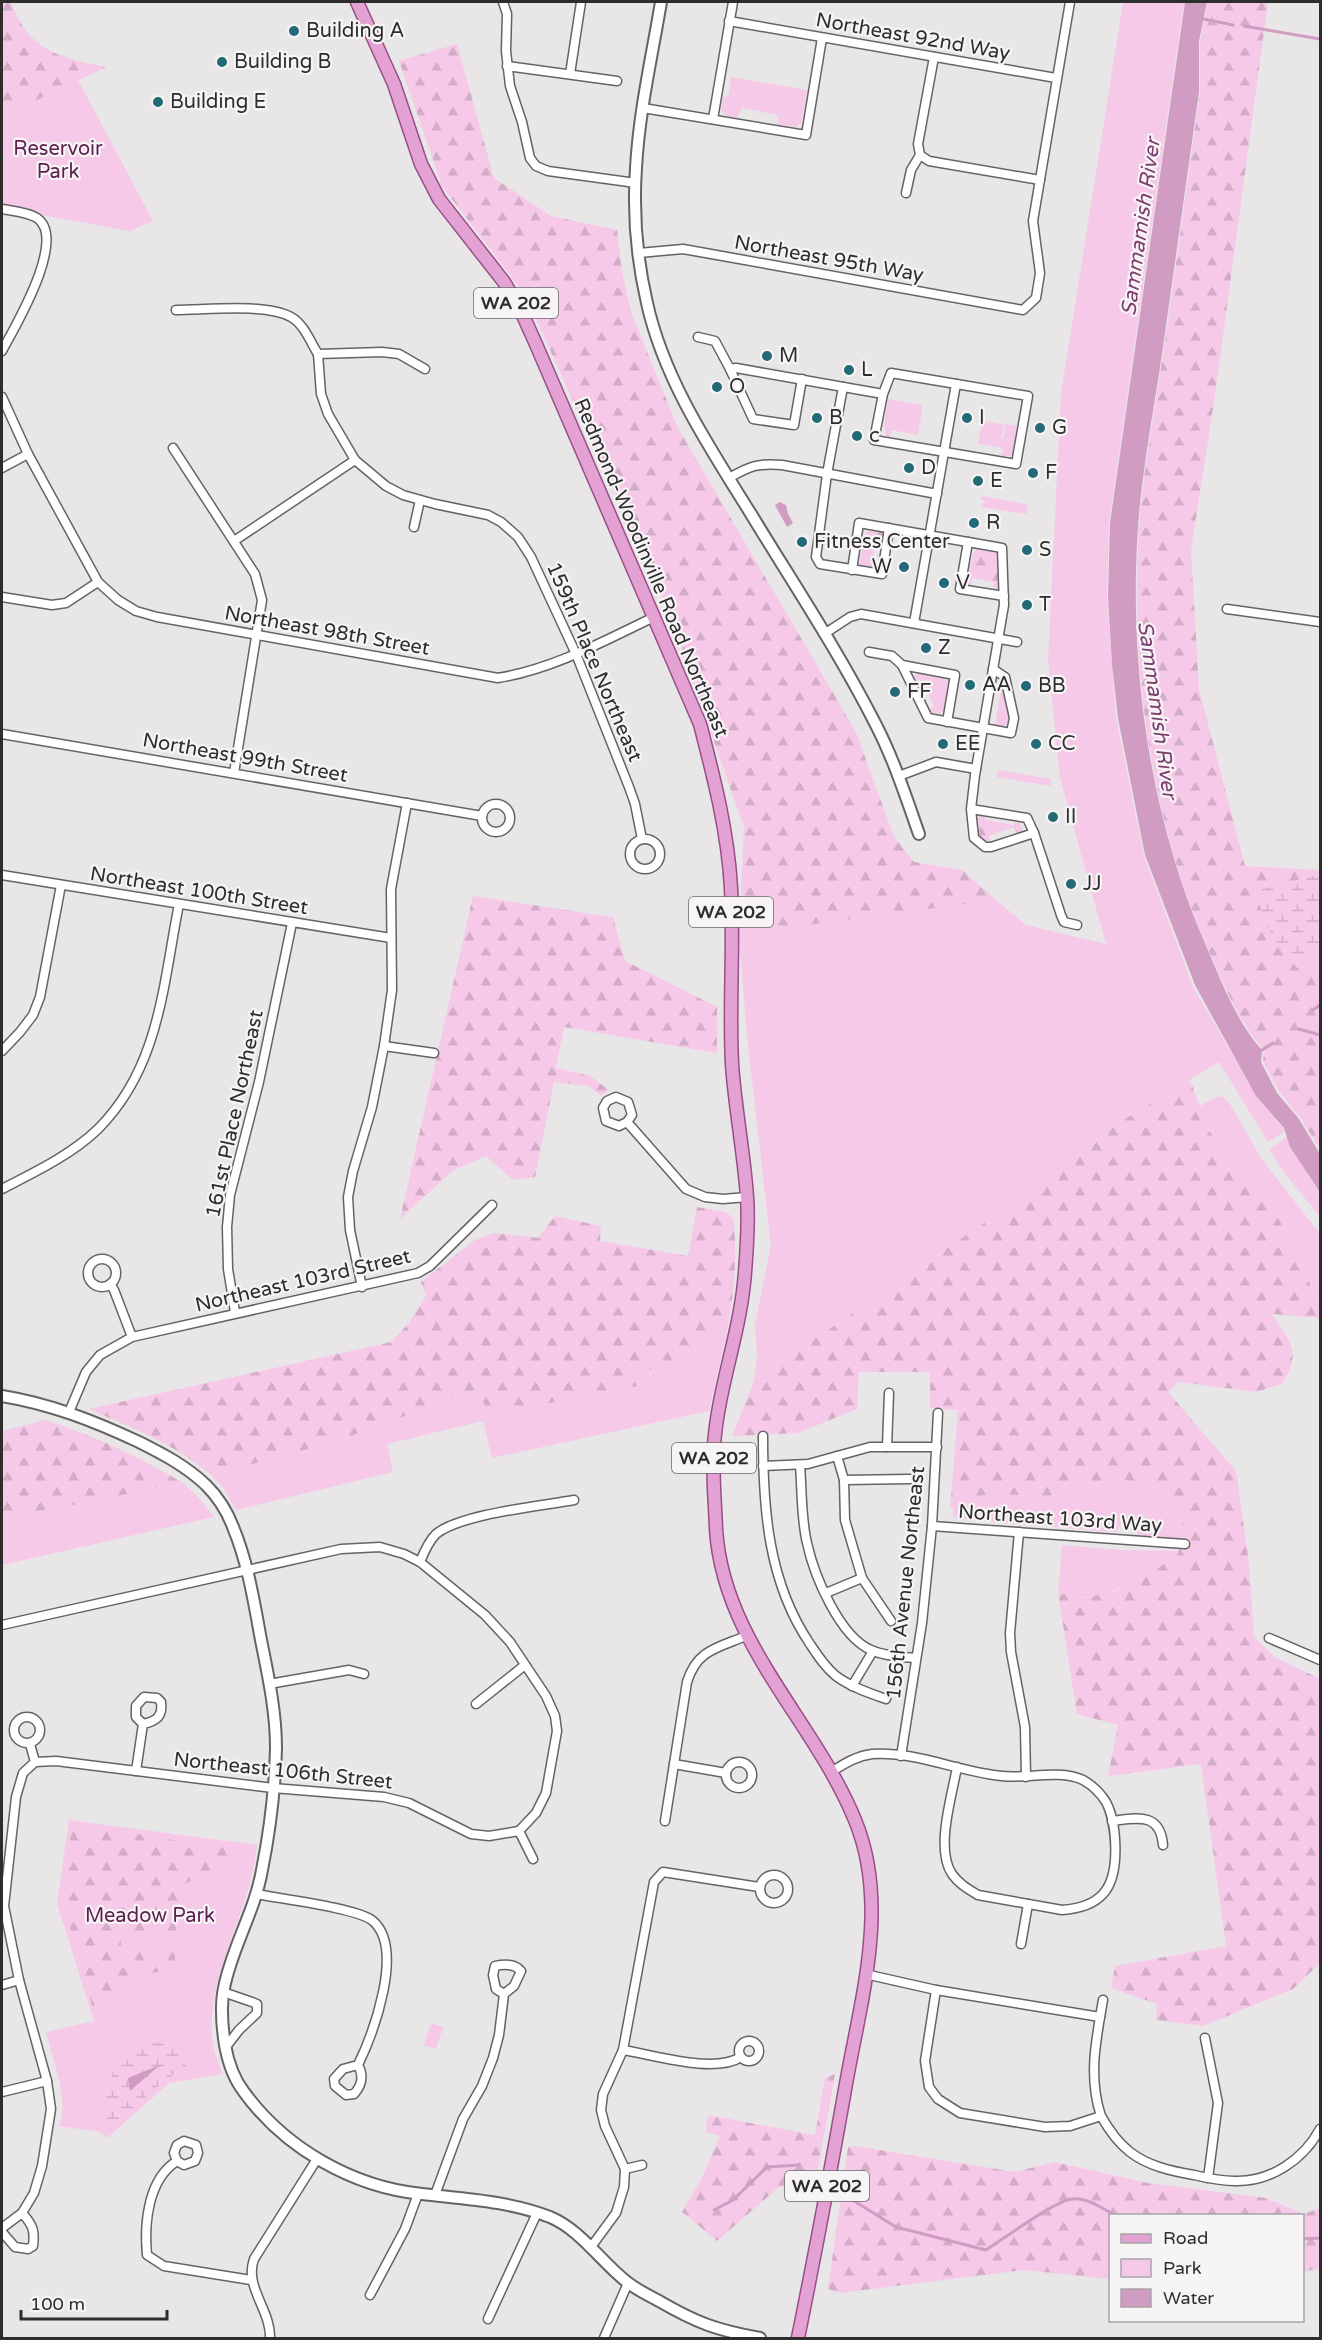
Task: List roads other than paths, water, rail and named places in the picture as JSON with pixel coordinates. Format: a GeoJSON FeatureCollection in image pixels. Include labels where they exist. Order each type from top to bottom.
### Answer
{"type":"FeatureCollection","features":[{"type":"Feature","properties":{"kind":"main road","name":"Redmond-Woodinville Road Northeast"},"geometry":{"type":"LineString","coordinates":[[357,2],[394,84],[421,164],[440,199],[504,282],[521,311],[700,724],[715,780],[725,832],[731,886],[732,1065],[747,1197],[748,1227],[745,1277],[714,1445],[720,1562],[746,1636],[831,1772],[856,1822],[867,1860],[872,1897],[872,1935],[798,2338]]}},
{"type":"Feature","properties":{"kind":"street"},"geometry":{"type":"LineString","coordinates":[[503,2],[507,14],[507,66],[510,86],[522,122],[530,158],[536,166],[548,171],[636,183]]}},
{"type":"Feature","properties":{"kind":"street"},"geometry":{"type":"LineString","coordinates":[[570,74],[581,2]]}},
{"type":"Feature","properties":{"kind":"street"},"geometry":{"type":"LineString","coordinates":[[661,2],[636,168],[636,222],[639,253],[647,303],[661,351],[676,385],[729,478],[824,634],[876,725],[899,776],[919,834]]}},
{"type":"Feature","properties":{"kind":"street"},"geometry":{"type":"LineString","coordinates":[[712,119],[733,2]]}},
{"type":"Feature","properties":{"kind":"street"},"geometry":{"type":"LineString","coordinates":[[920,155],[929,161],[1040,180],[1070,2]]}},
{"type":"Feature","properties":{"kind":"street","name":"Northeast 92nd Way"},"geometry":{"type":"LineString","coordinates":[[729,21],[1056,78]]}},
{"type":"Feature","properties":{"kind":"street"},"geometry":{"type":"LineString","coordinates":[[644,108],[806,135],[822,38]]}},
{"type":"Feature","properties":{"kind":"street"},"geometry":{"type":"LineString","coordinates":[[906,193],[911,170],[920,155],[918,144],[934,57]]}},
{"type":"Feature","properties":{"kind":"street"},"geometry":{"type":"LineString","coordinates":[[507,66],[617,81]]}},
{"type":"Feature","properties":{"kind":"street","name":"Northeast 95th Way"},"geometry":{"type":"LineString","coordinates":[[639,253],[683,249],[1023,310],[1036,298],[1040,273],[1033,221],[1040,180]]}},
{"type":"Feature","properties":{"kind":"street"},"geometry":{"type":"LineString","coordinates":[[2,209],[25,213],[39,219],[44,226],[46,238],[44,257],[36,285],[2,351]]}},
{"type":"Feature","properties":{"kind":"street"},"geometry":{"type":"LineString","coordinates":[[176,310],[269,309],[293,318],[302,327],[318,354],[321,394],[328,414],[355,460],[386,486],[403,495],[420,500],[414,527]]}},
{"type":"Feature","properties":{"kind":"street"},"geometry":{"type":"LineString","coordinates":[[698,337],[715,341],[753,419],[794,425],[802,380]]}},
{"type":"Feature","properties":{"kind":"street"},"geometry":{"type":"LineString","coordinates":[[318,354],[391,353],[406,357],[425,369]]}},
{"type":"Feature","properties":{"kind":"street"},"geometry":{"type":"LineString","coordinates":[[730,369],[736,368],[883,394]]}},
{"type":"Feature","properties":{"kind":"street"},"geometry":{"type":"LineString","coordinates":[[891,373],[956,384],[1028,396],[1016,464],[874,440],[883,394],[891,373]]}},
{"type":"Feature","properties":{"kind":"street"},"geometry":{"type":"LineString","coordinates":[[914,623],[956,384]]}},
{"type":"Feature","properties":{"kind":"street"},"geometry":{"type":"LineString","coordinates":[[843,387],[827,474],[816,557],[820,564],[882,574],[889,528]]}},
{"type":"Feature","properties":{"kind":"street"},"geometry":{"type":"LineString","coordinates":[[2,397],[28,454],[98,582],[66,603],[52,605],[2,597]]}},
{"type":"Feature","properties":{"kind":"street"},"geometry":{"type":"LineString","coordinates":[[173,448],[255,574],[260,587],[262,600],[258,634],[234,773]]}},
{"type":"Feature","properties":{"kind":"street"},"geometry":{"type":"LineString","coordinates":[[2,468],[28,454]]}},
{"type":"Feature","properties":{"kind":"street"},"geometry":{"type":"LineString","coordinates":[[234,541],[355,460]]}},
{"type":"Feature","properties":{"kind":"street"},"geometry":{"type":"LineString","coordinates":[[729,478],[749,466],[782,465],[938,494]]}},
{"type":"Feature","properties":{"kind":"street","name":"159th Place Northeast"},"geometry":{"type":"LineString","coordinates":[[420,500],[488,515],[501,522],[518,537],[531,557],[576,654],[629,787],[642,839]]}},
{"type":"Feature","properties":{"kind":"street"},"geometry":{"type":"LineString","coordinates":[[852,570],[859,523],[1002,548],[1004,596],[971,809],[974,838],[985,847],[991,847],[1034,833]]}},
{"type":"Feature","properties":{"kind":"street"},"geometry":{"type":"LineString","coordinates":[[968,542],[960,589],[1004,596]]}},
{"type":"Feature","properties":{"kind":"street","name":"Northeast 98th Street"},"geometry":{"type":"LineString","coordinates":[[98,582],[118,600],[136,611],[157,617],[498,678],[514,676],[576,654],[654,617]]}},
{"type":"Feature","properties":{"kind":"street"},"geometry":{"type":"LineString","coordinates":[[1227,609],[1320,622]]}},
{"type":"Feature","properties":{"kind":"street"},"geometry":{"type":"LineString","coordinates":[[824,634],[850,617],[861,614],[1017,642]]}},
{"type":"Feature","properties":{"kind":"street"},"geometry":{"type":"LineString","coordinates":[[869,652],[892,656],[902,665],[928,718],[1011,733],[1014,718],[1005,677],[993,669]]}},
{"type":"Feature","properties":{"kind":"street"},"geometry":{"type":"LineString","coordinates":[[902,665],[955,675],[947,722]]}},
{"type":"Feature","properties":{"kind":"street","name":"Northeast 99th Street"},"geometry":{"type":"LineString","coordinates":[[2,734],[482,816]]}},
{"type":"Feature","properties":{"kind":"street"},"geometry":{"type":"LineString","coordinates":[[899,776],[936,762],[976,769]]}},
{"type":"Feature","properties":{"kind":"street"},"geometry":{"type":"LineString","coordinates":[[362,1287],[350,1230],[348,1197],[353,1171],[372,1107],[384,1046],[392,990],[391,889],[407,803]]}},
{"type":"Feature","properties":{"kind":"street"},"geometry":{"type":"LineString","coordinates":[[971,809],[1028,818],[1064,922],[1077,925]]}},
{"type":"Feature","properties":{"kind":"street","name":"Northeast 100th Street"},"geometry":{"type":"LineString","coordinates":[[2,874],[391,938]]}},
{"type":"Feature","properties":{"kind":"street"},"geometry":{"type":"LineString","coordinates":[[2,1051],[21,1032],[33,1015],[40,997],[60,885]]}},
{"type":"Feature","properties":{"kind":"street"},"geometry":{"type":"LineString","coordinates":[[2,1189],[52,1162],[99,1128],[132,1082],[149,1049],[159,1017],[179,904]]}},
{"type":"Feature","properties":{"kind":"street","name":"161st Place Northeast"},"geometry":{"type":"LineString","coordinates":[[235,1312],[228,1269],[227,1227],[231,1195],[259,1082],[292,923]]}},
{"type":"Feature","properties":{"kind":"street"},"geometry":{"type":"LineString","coordinates":[[384,1046],[434,1053]]}},
{"type":"Feature","properties":{"kind":"street"},"geometry":{"type":"LineString","coordinates":[[627,1122],[686,1189],[705,1197],[723,1199],[747,1197]]}},
{"type":"Feature","properties":{"kind":"street","name":"Northeast 103rd Street"},"geometry":{"type":"LineString","coordinates":[[69,1412],[86,1372],[100,1355],[132,1337],[235,1312],[362,1287],[418,1273],[430,1266],[492,1205]]}},
{"type":"Feature","properties":{"kind":"street"},"geometry":{"type":"LineString","coordinates":[[110,1284],[132,1337]]}},
{"type":"Feature","properties":{"kind":"street"},"geometry":{"type":"LineString","coordinates":[[887,1447],[889,1393]]}},
{"type":"Feature","properties":{"kind":"street"},"geometry":{"type":"LineString","coordinates":[[2,1396],[69,1412],[160,1452],[188,1470],[207,1486],[222,1505],[234,1528],[246,1569],[269,1684],[276,1746],[265,1852],[257,1894],[223,1992],[222,2025],[227,2059],[243,2092],[273,2124],[317,2159],[373,2184],[418,2194],[508,2204],[537,2213],[565,2226],[591,2247],[628,2283],[694,2321],[720,2335],[760,2338]]}},
{"type":"Feature","properties":{"kind":"street","name":"156th Avenue Northeast"},"geometry":{"type":"LineString","coordinates":[[901,1756],[932,1526],[938,1413]]}},
{"type":"Feature","properties":{"kind":"street"},"geometry":{"type":"LineString","coordinates":[[763,1436],[766,1522],[771,1552],[785,1598],[796,1624],[823,1663],[836,1676],[852,1686],[886,1699]]}},
{"type":"Feature","properties":{"kind":"street"},"geometry":{"type":"LineString","coordinates":[[763,1466],[800,1465],[870,1447],[936,1448]]}},
{"type":"Feature","properties":{"kind":"street"},"geometry":{"type":"LineString","coordinates":[[837,1456],[844,1479],[845,1520],[862,1578],[891,1621]]}},
{"type":"Feature","properties":{"kind":"street"},"geometry":{"type":"LineString","coordinates":[[800,1465],[807,1542],[818,1576],[849,1632],[862,1645],[873,1651],[916,1658]]}},
{"type":"Feature","properties":{"kind":"street"},"geometry":{"type":"LineString","coordinates":[[844,1479],[910,1479]]}},
{"type":"Feature","properties":{"kind":"street"},"geometry":{"type":"LineString","coordinates":[[420,1562],[434,1536],[447,1526],[466,1519],[574,1500]]}},
{"type":"Feature","properties":{"kind":"street","name":"Northeast 103rd Way"},"geometry":{"type":"LineString","coordinates":[[932,1526],[1185,1544]]}},
{"type":"Feature","properties":{"kind":"street"},"geometry":{"type":"LineString","coordinates":[[1019,1532],[1010,1634],[1025,1727],[1026,1777]]}},
{"type":"Feature","properties":{"kind":"street"},"geometry":{"type":"LineString","coordinates":[[2,1625],[342,1549],[380,1547],[404,1554],[420,1562],[485,1615],[510,1642],[546,1696],[555,1716],[557,1731],[546,1793],[536,1813],[519,1831],[533,1858]]}},
{"type":"Feature","properties":{"kind":"street"},"geometry":{"type":"LineString","coordinates":[[826,1593],[862,1578]]}},
{"type":"Feature","properties":{"kind":"street"},"geometry":{"type":"LineString","coordinates":[[665,1821],[691,1668],[696,1660],[707,1653],[746,1636]]}},
{"type":"Feature","properties":{"kind":"street"},"geometry":{"type":"LineString","coordinates":[[1269,1638],[1320,1660]]}},
{"type":"Feature","properties":{"kind":"street"},"geometry":{"type":"LineString","coordinates":[[852,1686],[873,1651]]}},
{"type":"Feature","properties":{"kind":"street"},"geometry":{"type":"LineString","coordinates":[[476,1704],[525,1665]]}},
{"type":"Feature","properties":{"kind":"street"},"geometry":{"type":"LineString","coordinates":[[269,1684],[348,1670],[364,1674]]}},
{"type":"Feature","properties":{"kind":"street"},"geometry":{"type":"LineString","coordinates":[[136,1771],[143,1724]]}},
{"type":"Feature","properties":{"kind":"street"},"geometry":{"type":"LineString","coordinates":[[22,2213],[31,2222],[35,2232],[33,2246],[28,2249],[15,2247],[2,2230],[22,2213],[34,2193],[49,2130],[51,2109],[47,2081],[19,1980],[4,1906],[3,1885],[16,1797],[23,1773],[35,1762],[30,1744]]}},
{"type":"Feature","properties":{"kind":"street"},"geometry":{"type":"LineString","coordinates":[[831,1772],[857,1756],[883,1754],[901,1756],[957,1767],[1001,1776],[1068,1776],[1083,1780],[1105,1800],[1112,1821],[1115,1860],[1113,1875],[1103,1894],[1090,1903],[1073,1909],[1052,1909],[978,1894],[967,1889],[951,1872],[945,1850],[957,1767]]}},
{"type":"Feature","properties":{"kind":"street","name":"Northeast 106th Street"},"geometry":{"type":"LineString","coordinates":[[35,1762],[56,1761],[273,1788],[384,1797],[409,1803],[471,1834],[489,1836],[519,1831]]}},
{"type":"Feature","properties":{"kind":"street"},"geometry":{"type":"LineString","coordinates":[[674,1764],[726,1773]]}},
{"type":"Feature","properties":{"kind":"street"},"geometry":{"type":"LineString","coordinates":[[1112,1821],[1137,1818],[1152,1821],[1162,1832],[1163,1845]]}},
{"type":"Feature","properties":{"kind":"street"},"geometry":{"type":"LineString","coordinates":[[591,2247],[616,2213],[624,2187],[625,2169],[605,2126],[601,2110],[603,2094],[623,2050],[652,1886],[663,1872],[678,1872],[759,1887]]}},
{"type":"Feature","properties":{"kind":"street"},"geometry":{"type":"LineString","coordinates":[[257,1894],[358,1913],[374,1922],[382,1934],[387,1960],[385,1987],[375,2023],[358,2065]]}},
{"type":"Feature","properties":{"kind":"street"},"geometry":{"type":"LineString","coordinates":[[1021,1944],[1028,1904]]}},
{"type":"Feature","properties":{"kind":"street"},"geometry":{"type":"LineString","coordinates":[[865,1974],[936,1990],[1100,2017]]}},
{"type":"Feature","properties":{"kind":"street"},"geometry":{"type":"LineString","coordinates":[[2,1985],[19,1980]]}},
{"type":"Feature","properties":{"kind":"street"},"geometry":{"type":"LineString","coordinates":[[936,1990],[925,2061],[926,2074],[934,2094],[950,2107],[960,2113],[1045,2127],[1070,2126],[1101,2116]]}},
{"type":"Feature","properties":{"kind":"street"},"geometry":{"type":"LineString","coordinates":[[223,1992],[257,2004],[258,2008],[257,2013],[239,2030],[225,2048]]}},
{"type":"Feature","properties":{"kind":"street"},"geometry":{"type":"LineString","coordinates":[[435,2195],[460,2128],[482,2086],[493,2058],[499,2036],[504,1994]]}},
{"type":"Feature","properties":{"kind":"street"},"geometry":{"type":"LineString","coordinates":[[1102,2000],[1093,2063],[1093,2086],[1101,2116],[1112,2135],[1130,2152],[1148,2163],[1169,2171],[1208,2178],[1251,2180],[1273,2174],[1293,2161],[1306,2149],[1320,2129]]}},
{"type":"Feature","properties":{"kind":"street"},"geometry":{"type":"LineString","coordinates":[[1205,2038],[1218,2103],[1208,2178]]}},
{"type":"Feature","properties":{"kind":"street"},"geometry":{"type":"LineString","coordinates":[[623,2050],[705,2064],[731,2063],[741,2056]]}},
{"type":"Feature","properties":{"kind":"street"},"geometry":{"type":"LineString","coordinates":[[2,2092],[47,2081]]}},
{"type":"Feature","properties":{"kind":"street"},"geometry":{"type":"LineString","coordinates":[[270,2338],[270,2327],[251,2280],[251,2269],[254,2259],[317,2159]]}},
{"type":"Feature","properties":{"kind":"street"},"geometry":{"type":"LineString","coordinates":[[177,2161],[167,2167],[152,2193],[146,2238],[147,2255],[165,2265],[251,2280]]}},
{"type":"Feature","properties":{"kind":"street"},"geometry":{"type":"LineString","coordinates":[[625,2169],[642,2165]]}},
{"type":"Feature","properties":{"kind":"street"},"geometry":{"type":"LineString","coordinates":[[370,2295],[405,2229],[418,2194]]}},
{"type":"Feature","properties":{"kind":"street"},"geometry":{"type":"LineString","coordinates":[[488,2319],[537,2213]]}},
{"type":"Feature","properties":{"kind":"street"},"geometry":{"type":"LineString","coordinates":[[604,2338],[628,2283]]}},
{"type":"Feature","properties":{"kind":"water"},"geometry":{"type":"Polygon","coordinates":[[[1185,2],[1207,2],[1199,41],[1199,92],[1139,514],[1136,622],[1146,732],[1169,839],[1185,891],[1229,998],[1244,1026],[1262,1050],[1261,1062],[1277,1093],[1299,1119],[1320,1154],[1320,1192],[1290,1147],[1284,1128],[1256,1096],[1195,985],[1145,855],[1118,718],[1108,598],[1110,523],[1185,2]]]}},
{"type":"Feature","properties":{"kind":"water"},"geometry":{"type":"Polygon","coordinates":[[[780,502],[786,505],[793,523],[787,527],[775,505],[780,502]]]}},
{"type":"Feature","properties":{"kind":"water"},"geometry":{"type":"Polygon","coordinates":[[[160,2065],[130,2091],[128,2078],[160,2065]]]}},
{"type":"Feature","properties":{"kind":"waterway"},"geometry":{"type":"LineString","coordinates":[[1199,18],[1233,25]]}},
{"type":"Feature","properties":{"kind":"waterway"},"geometry":{"type":"LineString","coordinates":[[1244,26],[1320,39]]}},
{"type":"Feature","properties":{"kind":"waterway"},"geometry":{"type":"LineString","coordinates":[[1313,1010],[1320,1005]]}},
{"type":"Feature","properties":{"kind":"waterway"},"geometry":{"type":"LineString","coordinates":[[1299,1029],[1320,1035]]}},
{"type":"Feature","properties":{"kind":"waterway"},"geometry":{"type":"LineString","coordinates":[[1259,1052],[1273,1043]]}},
{"type":"Feature","properties":{"kind":"waterway"},"geometry":{"type":"LineString","coordinates":[[714,2210],[733,2200],[767,2167],[799,2165]]}},
{"type":"Feature","properties":{"kind":"waterway"},"geometry":{"type":"LineString","coordinates":[[846,2196],[896,2227],[986,2250],[1064,2201],[1077,2199],[1089,2202],[1112,2214]]}},
{"type":"Feature","properties":{"kind":"waterway"},"geometry":{"type":"LineString","coordinates":[[1304,2239],[1320,2238]]}},
{"type":"Feature","properties":{"kind":"place","name":"Building A"},"geometry":{"type":"Point","coordinates":[294,31]}},
{"type":"Feature","properties":{"kind":"place","name":"Building B"},"geometry":{"type":"Point","coordinates":[222,62]}},
{"type":"Feature","properties":{"kind":"place","name":"Building E"},"geometry":{"type":"Point","coordinates":[158,102]}},
{"type":"Feature","properties":{"kind":"place","name":"M"},"geometry":{"type":"Point","coordinates":[767,356]}},
{"type":"Feature","properties":{"kind":"place","name":"L"},"geometry":{"type":"Point","coordinates":[849,370]}},
{"type":"Feature","properties":{"kind":"place","name":"O"},"geometry":{"type":"Point","coordinates":[717,387]}},
{"type":"Feature","properties":{"kind":"place","name":"B"},"geometry":{"type":"Point","coordinates":[817,418]}},
{"type":"Feature","properties":{"kind":"place","name":"I"},"geometry":{"type":"Point","coordinates":[967,418]}},
{"type":"Feature","properties":{"kind":"place","name":"G"},"geometry":{"type":"Point","coordinates":[1040,428]}},
{"type":"Feature","properties":{"kind":"place","name":"c"},"geometry":{"type":"Point","coordinates":[857,436]}},
{"type":"Feature","properties":{"kind":"place","name":"D"},"geometry":{"type":"Point","coordinates":[909,468]}},
{"type":"Feature","properties":{"kind":"place","name":"F"},"geometry":{"type":"Point","coordinates":[1033,473]}},
{"type":"Feature","properties":{"kind":"place","name":"E"},"geometry":{"type":"Point","coordinates":[978,481]}},
{"type":"Feature","properties":{"kind":"place","name":"R"},"geometry":{"type":"Point","coordinates":[974,523]}},
{"type":"Feature","properties":{"kind":"place","name":"Fitness Center"},"geometry":{"type":"Point","coordinates":[802,542]}},
{"type":"Feature","properties":{"kind":"place","name":"S"},"geometry":{"type":"Point","coordinates":[1027,550]}},
{"type":"Feature","properties":{"kind":"place","name":"W"},"geometry":{"type":"Point","coordinates":[904,567]}},
{"type":"Feature","properties":{"kind":"place","name":"V"},"geometry":{"type":"Point","coordinates":[944,583]}},
{"type":"Feature","properties":{"kind":"place","name":"T"},"geometry":{"type":"Point","coordinates":[1027,605]}},
{"type":"Feature","properties":{"kind":"place","name":"Z"},"geometry":{"type":"Point","coordinates":[926,648]}},
{"type":"Feature","properties":{"kind":"place","name":"AA"},"geometry":{"type":"Point","coordinates":[970,685]}},
{"type":"Feature","properties":{"kind":"place","name":"BB"},"geometry":{"type":"Point","coordinates":[1026,686]}},
{"type":"Feature","properties":{"kind":"place","name":"FF"},"geometry":{"type":"Point","coordinates":[895,692]}},
{"type":"Feature","properties":{"kind":"place","name":"EE"},"geometry":{"type":"Point","coordinates":[943,744]}},
{"type":"Feature","properties":{"kind":"place","name":"CC"},"geometry":{"type":"Point","coordinates":[1036,744]}},
{"type":"Feature","properties":{"kind":"place","name":"II"},"geometry":{"type":"Point","coordinates":[1053,817]}},
{"type":"Feature","properties":{"kind":"place","name":"JJ"},"geometry":{"type":"Point","coordinates":[1071,884]}},
{"type":"Feature","properties":{"kind":"park label","name":"Reservoir Park"},"geometry":{"type":"Point","coordinates":[58,160]}},
{"type":"Feature","properties":{"kind":"park label","name":"Meadow Park"},"geometry":{"type":"Point","coordinates":[150,1916]}},
{"type":"Feature","properties":{"kind":"water label","name":"Sammamish River"},"geometry":{"type":"Point","coordinates":[1141,227]}},
{"type":"Feature","properties":{"kind":"water label","name":"Sammamish River"},"geometry":{"type":"Point","coordinates":[1157,710]}}]}
